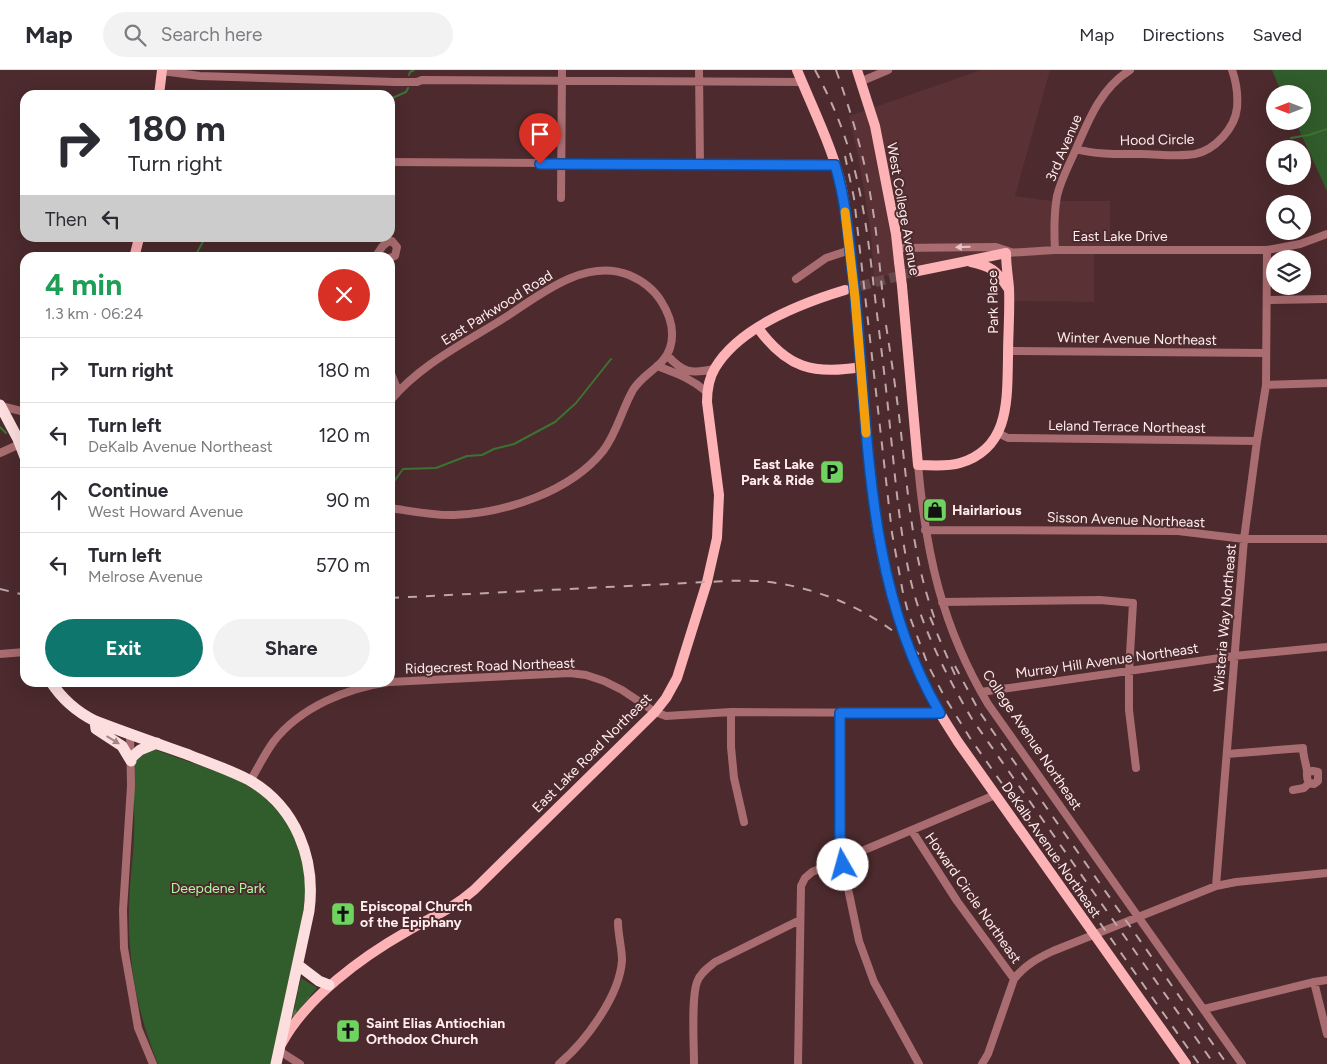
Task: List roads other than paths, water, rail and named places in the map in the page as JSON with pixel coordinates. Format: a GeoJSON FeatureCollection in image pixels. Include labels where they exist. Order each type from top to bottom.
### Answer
{"type":"FeatureCollection","features":[{"type":"Feature","properties":{"kind":"highway"},"geometry":{"type":"LineString","coordinates":[[1,406],[20,444]]}},
{"type":"Feature","properties":{"kind":"highway"},"geometry":{"type":"LineString","coordinates":[[54,687],[73,706],[95,721],[220,767],[250,781],[270,795],[288,815],[298,832],[308,861],[311,880],[310,900],[298,965],[276,1064]]}},
{"type":"Feature","properties":{"kind":"highway"},"geometry":{"type":"LineString","coordinates":[[95,721],[96,729],[122,746],[131,760],[140,750],[156,744]]}},
{"type":"Feature","properties":{"kind":"highway"},"geometry":{"type":"LineString","coordinates":[[298,965],[329,985]]}},
{"type":"Feature","properties":{"kind":"main road","name":"DeKalb Avenue Northeast"},"geometry":{"type":"LineString","coordinates":[[797,70],[835,165],[842,194],[850,250],[878,539],[907,644],[925,686],[940,713],[995,795],[1186,1064]]}},
{"type":"Feature","properties":{"kind":"main road","name":"West College Avenue"},"geometry":{"type":"LineString","coordinates":[[857,70],[875,126],[898,248],[909,355]]}},
{"type":"Feature","properties":{"kind":"main road"},"geometry":{"type":"LineString","coordinates":[[160,90],[162,71]]}},
{"type":"Feature","properties":{"kind":"main road","name":"East Lake Drive"},"geometry":{"type":"LineString","coordinates":[[913,272],[1008,253]]}},
{"type":"Feature","properties":{"kind":"main road","name":"Park Place"},"geometry":{"type":"LineString","coordinates":[[998,433],[1005,415],[1007,403],[1008,253]]}},
{"type":"Feature","properties":{"kind":"main road"},"geometry":{"type":"LineString","coordinates":[[965,261],[985,265],[995,271],[1009,288]]}},
{"type":"Feature","properties":{"kind":"main road","name":"East Lake Road Northeast"},"geometry":{"type":"LineString","coordinates":[[278,1050],[299,1018],[329,985],[392,940],[448,910],[463,899],[655,712],[666,698],[680,672],[707,582],[717,538],[719,495],[717,469],[707,411],[707,392],[714,369],[728,352],[758,328],[797,307],[846,290]]}},
{"type":"Feature","properties":{"kind":"main road"},"geometry":{"type":"LineString","coordinates":[[758,328],[777,351],[800,365],[823,371],[861,367]]}},
{"type":"Feature","properties":{"kind":"main road","name":"College Avenue Northeast"},"geometry":{"type":"LineString","coordinates":[[909,355],[918,465]]}},
{"type":"Feature","properties":{"kind":"main road"},"geometry":{"type":"LineString","coordinates":[[918,465],[940,466],[961,463],[978,454],[998,433]]}},
{"type":"Feature","properties":{"kind":"street"},"geometry":{"type":"LineString","coordinates":[[336,80],[337,70]]}},
{"type":"Feature","properties":{"kind":"street"},"geometry":{"type":"LineString","coordinates":[[561,198],[562,70]]}},
{"type":"Feature","properties":{"kind":"street"},"geometry":{"type":"LineString","coordinates":[[699,70],[700,165]]}},
{"type":"Feature","properties":{"kind":"street"},"geometry":{"type":"LineString","coordinates":[[862,81],[888,70]]}},
{"type":"Feature","properties":{"kind":"street","name":"3rd Avenue"},"geometry":{"type":"LineString","coordinates":[[1055,250],[1055,217],[1061,180],[1088,121],[1105,91],[1121,75],[1130,70]]}},
{"type":"Feature","properties":{"kind":"street","name":"Hood Circle"},"geometry":{"type":"LineString","coordinates":[[1076,149],[1085,152],[1127,154],[1196,154],[1211,147],[1224,136],[1236,110],[1237,96],[1232,70]]}},
{"type":"Feature","properties":{"kind":"street"},"geometry":{"type":"LineString","coordinates":[[162,71],[200,76],[396,82],[417,82],[422,80],[802,82]]}},
{"type":"Feature","properties":{"kind":"street"},"geometry":{"type":"LineString","coordinates":[[395,162],[835,165]]}},
{"type":"Feature","properties":{"kind":"street","name":"East Lake Drive"},"geometry":{"type":"LineString","coordinates":[[1267,250],[1300,244],[1327,234]]}},
{"type":"Feature","properties":{"kind":"street"},"geometry":{"type":"LineString","coordinates":[[378,252],[386,242]]}},
{"type":"Feature","properties":{"kind":"street"},"geometry":{"type":"LineString","coordinates":[[393,242],[397,247],[395,256]]}},
{"type":"Feature","properties":{"kind":"street"},"geometry":{"type":"LineString","coordinates":[[898,248],[996,247],[1008,253]]}},
{"type":"Feature","properties":{"kind":"street"},"geometry":{"type":"LineString","coordinates":[[796,279],[826,258],[850,250]]}},
{"type":"Feature","properties":{"kind":"street","name":"East Lake Drive"},"geometry":{"type":"LineString","coordinates":[[1008,253],[1055,250],[1266,250]]}},
{"type":"Feature","properties":{"kind":"street","name":"East Parkwood Road"},"geometry":{"type":"LineString","coordinates":[[395,395],[427,367],[541,295],[568,280],[597,270],[623,273],[640,280],[656,293],[667,311],[672,329],[667,355]]}},
{"type":"Feature","properties":{"kind":"street","name":"Wisteria Way Northeast"},"geometry":{"type":"LineString","coordinates":[[1216,886],[1244,539],[1266,384],[1267,295]]}},
{"type":"Feature","properties":{"kind":"street"},"geometry":{"type":"LineString","coordinates":[[1267,300],[1327,299]]}},
{"type":"Feature","properties":{"kind":"street","name":"Winter Avenue Northeast"},"geometry":{"type":"LineString","coordinates":[[1008,351],[1266,353]]}},
{"type":"Feature","properties":{"kind":"street"},"geometry":{"type":"LineString","coordinates":[[395,509],[445,515],[479,514],[520,504],[558,487],[587,466],[602,452],[636,386],[667,355],[674,364],[685,370],[692,372],[714,369]]}},
{"type":"Feature","properties":{"kind":"street"},"geometry":{"type":"LineString","coordinates":[[657,366],[680,374],[697,383],[707,392]]}},
{"type":"Feature","properties":{"kind":"street"},"geometry":{"type":"LineString","coordinates":[[1266,384],[1327,383]]}},
{"type":"Feature","properties":{"kind":"street"},"geometry":{"type":"LineString","coordinates":[[395,384],[398,391]]}},
{"type":"Feature","properties":{"kind":"street"},"geometry":{"type":"LineString","coordinates":[[1,406],[20,411]]}},
{"type":"Feature","properties":{"kind":"street","name":"Leland Terrace Northeast"},"geometry":{"type":"LineString","coordinates":[[998,433],[1008,438],[1257,441]]}},
{"type":"Feature","properties":{"kind":"street"},"geometry":{"type":"LineString","coordinates":[[0,453],[20,444]]}},
{"type":"Feature","properties":{"kind":"street","name":"College Avenue Northeast"},"geometry":{"type":"LineString","coordinates":[[918,465],[925,530],[933,572],[959,649],[981,692],[1137,917],[1242,1064]]}},
{"type":"Feature","properties":{"kind":"street","name":"Sisson Avenue Northeast"},"geometry":{"type":"LineString","coordinates":[[925,530],[1178,531],[1244,539],[1327,539]]}},
{"type":"Feature","properties":{"kind":"street"},"geometry":{"type":"LineString","coordinates":[[942,602],[1100,600],[1134,603],[1129,671],[1129,710],[1136,768]]}},
{"type":"Feature","properties":{"kind":"street","name":"Murray Hill Avenue Northeast"},"geometry":{"type":"LineString","coordinates":[[981,692],[1234,656],[1327,647]]}},
{"type":"Feature","properties":{"kind":"street"},"geometry":{"type":"LineString","coordinates":[[0,654],[20,652]]}},
{"type":"Feature","properties":{"kind":"street","name":"Ridgecrest Road Northeast"},"geometry":{"type":"LineString","coordinates":[[395,682],[570,673],[586,675],[604,681],[622,690],[655,712],[666,716],[731,712],[940,713]]}},
{"type":"Feature","properties":{"kind":"street","name":"Ridgecrest Road Northeast"},"geometry":{"type":"LineString","coordinates":[[250,781],[274,741],[295,722],[332,698],[368,687]]}},
{"type":"Feature","properties":{"kind":"street"},"geometry":{"type":"LineString","coordinates":[[731,712],[731,747],[734,778],[744,822]]}},
{"type":"Feature","properties":{"kind":"street"},"geometry":{"type":"LineString","coordinates":[[840,713],[840,835],[842,860],[859,941],[874,982],[920,1064]]}},
{"type":"Feature","properties":{"kind":"street"},"geometry":{"type":"LineString","coordinates":[[130,733],[131,786],[123,910],[124,948],[138,1028],[153,1064]]}},
{"type":"Feature","properties":{"kind":"street"},"geometry":{"type":"LineString","coordinates":[[1226,754],[1302,748],[1307,772],[1306,777],[1309,783]]}},
{"type":"Feature","properties":{"kind":"street"},"geometry":{"type":"LineString","coordinates":[[1307,772],[1318,772],[1323,779],[1314,784],[1309,783]]}},
{"type":"Feature","properties":{"kind":"street"},"geometry":{"type":"LineString","coordinates":[[1292,790],[1304,788],[1309,783]]}},
{"type":"Feature","properties":{"kind":"street"},"geometry":{"type":"LineString","coordinates":[[798,1064],[801,886],[805,878],[812,872],[995,795]]}},
{"type":"Feature","properties":{"kind":"street","name":"Howard Circle Northeast"},"geometry":{"type":"LineString","coordinates":[[912,831],[958,901],[1014,979],[991,1045],[982,1064]]}},
{"type":"Feature","properties":{"kind":"street"},"geometry":{"type":"LineString","coordinates":[[1014,979],[1021,970],[1034,960],[1216,886],[1236,882],[1327,873]]}},
{"type":"Feature","properties":{"kind":"street"},"geometry":{"type":"LineString","coordinates":[[694,1064],[697,980],[715,962],[800,920]]}},
{"type":"Feature","properties":{"kind":"street"},"geometry":{"type":"LineString","coordinates":[[559,1064],[595,1024],[618,981],[622,959],[618,922]]}},
{"type":"Feature","properties":{"kind":"street"},"geometry":{"type":"LineString","coordinates":[[1204,1009],[1327,980]]}},
{"type":"Feature","properties":{"kind":"street"},"geometry":{"type":"LineString","coordinates":[[1314,982],[1327,1034]]}},
{"type":"Feature","properties":{"kind":"street"},"geometry":{"type":"LineString","coordinates":[[278,1050],[300,1064]]}},
{"type":"Feature","properties":{"kind":"waterway"},"geometry":{"type":"LineString","coordinates":[[409,75],[414,70]]}},
{"type":"Feature","properties":{"kind":"waterway"},"geometry":{"type":"LineString","coordinates":[[395,97],[406,92],[408,88]]}},
{"type":"Feature","properties":{"kind":"waterway"},"geometry":{"type":"LineString","coordinates":[[1291,138],[1327,129]]}},
{"type":"Feature","properties":{"kind":"waterway"},"geometry":{"type":"LineString","coordinates":[[197,252],[203,242]]}},
{"type":"Feature","properties":{"kind":"waterway"},"geometry":{"type":"LineString","coordinates":[[395,480],[403,469],[436,468],[467,456],[482,455],[494,449],[514,444],[555,422],[576,403],[611,359]]}},
{"type":"Feature","properties":{"kind":"waterway"},"geometry":{"type":"LineString","coordinates":[[0,427],[6,433]]}},
{"type":"Feature","properties":{"kind":"tunnel"},"geometry":{"type":"LineString","coordinates":[[846,290],[913,272]]}},
{"type":"Feature","properties":{"kind":"railway"},"geometry":{"type":"LineString","coordinates":[[815,70],[842,128],[851,157],[864,214],[903,537],[914,592],[934,648],[972,719],[1214,1064]]}},
{"type":"Feature","properties":{"kind":"railway"},"geometry":{"type":"LineString","coordinates":[[836,70],[865,166],[875,228],[885,314]]}},
{"type":"Feature","properties":{"kind":"railway"},"geometry":{"type":"LineString","coordinates":[[845,156],[854,198],[892,533],[908,612],[928,665],[944,696],[970,738],[1199,1064]]}},
{"type":"Feature","properties":{"kind":"railway"},"geometry":{"type":"LineString","coordinates":[[886,325],[897,398],[913,533],[922,578],[936,622]]}},
{"type":"Feature","properties":{"kind":"railway"},"geometry":{"type":"LineString","coordinates":[[395,598],[724,581],[767,582],[816,592],[856,608],[892,631],[909,644],[923,659]]}},
{"type":"Feature","properties":{"kind":"railway"},"geometry":{"type":"LineString","coordinates":[[0,589],[20,594]]}},
{"type":"Feature","properties":{"kind":"railway"},"geometry":{"type":"LineString","coordinates":[[930,617],[955,675]]}},
{"type":"Feature","properties":{"kind":"railway"},"geometry":{"type":"LineString","coordinates":[[955,666],[979,711],[996,736],[1227,1064]]}},
{"type":"Feature","properties":{"kind":"place","name":"East Lake Park & Ride"},"geometry":{"type":"Point","coordinates":[832,472]}},
{"type":"Feature","properties":{"kind":"place","name":"Hairlarious"},"geometry":{"type":"Point","coordinates":[935,510]}},
{"type":"Feature","properties":{"kind":"place","name":"Episcopal Church of the Epiphany"},"geometry":{"type":"Point","coordinates":[343,914]}},
{"type":"Feature","properties":{"kind":"place","name":"Saint Elias Antiochian Orthodox Church"},"geometry":{"type":"Point","coordinates":[348,1031]}},
{"type":"Feature","properties":{"kind":"park label","name":"Deepdene Park"},"geometry":{"type":"Point","coordinates":[218,888]}}]}
